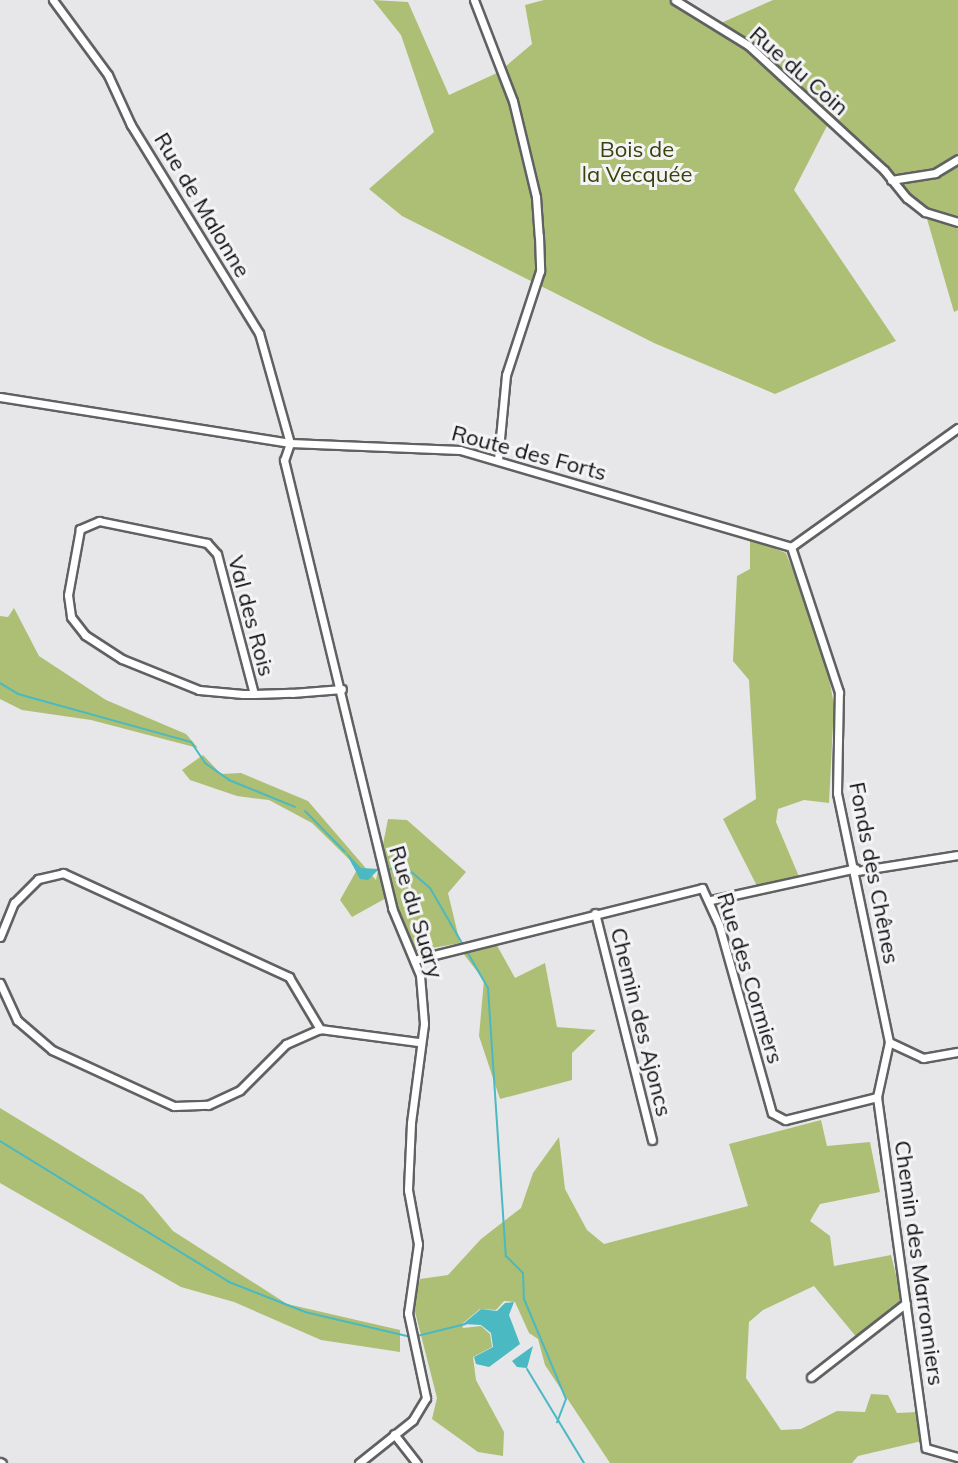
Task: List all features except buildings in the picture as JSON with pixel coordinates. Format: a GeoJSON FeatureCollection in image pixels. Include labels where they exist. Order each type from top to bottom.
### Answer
{"type":"FeatureCollection","features":[{"type":"Feature","properties":{"kind":"street","name":"Rue de Malonne"},"geometry":{"type":"LineString","coordinates":[[53,0],[108,75],[131,125],[259,333],[290,443]]}},
{"type":"Feature","properties":{"kind":"street"},"geometry":{"type":"LineString","coordinates":[[474,0],[513,101],[536,197],[539,236],[540,271],[506,375],[498,460]]}},
{"type":"Feature","properties":{"kind":"street","name":"Rue du Coin"},"geometry":{"type":"LineString","coordinates":[[675,0],[748,45],[925,212],[958,222]]}},
{"type":"Feature","properties":{"kind":"street"},"geometry":{"type":"LineString","coordinates":[[891,180],[935,173],[958,159]]}},
{"type":"Feature","properties":{"kind":"street","name":"Route des Forts"},"geometry":{"type":"LineString","coordinates":[[0,397],[290,443],[435,447],[498,460],[791,547]]}},
{"type":"Feature","properties":{"kind":"street"},"geometry":{"type":"LineString","coordinates":[[791,547],[958,428]]}},
{"type":"Feature","properties":{"kind":"street","name":"Rue du Suary"},"geometry":{"type":"LineString","coordinates":[[290,443],[284,460],[342,689],[392,908],[414,960],[424,1024],[418,1042],[408,1190],[418,1244],[408,1313],[426,1398],[413,1420],[359,1463]]}},
{"type":"Feature","properties":{"kind":"street","name":"Val des Rois"},"geometry":{"type":"LineString","coordinates":[[254,694],[217,554],[207,543],[99,521],[80,529],[68,595],[71,617],[85,635],[159,678],[199,690],[254,694],[342,689]]}},
{"type":"Feature","properties":{"kind":"street","name":"Fonds des Chênes"},"geometry":{"type":"LineString","coordinates":[[791,547],[839,692],[837,793],[856,869],[889,1042]]}},
{"type":"Feature","properties":{"kind":"street"},"geometry":{"type":"LineString","coordinates":[[711,900],[856,869],[958,855]]}},
{"type":"Feature","properties":{"kind":"street"},"geometry":{"type":"LineString","coordinates":[[0,937],[14,903],[38,879],[63,873],[289,977],[320,1029]]}},
{"type":"Feature","properties":{"kind":"street","name":"Rue des Cormiers"},"geometry":{"type":"LineString","coordinates":[[414,960],[696,887],[711,900],[772,1113],[785,1120],[877,1097]]}},
{"type":"Feature","properties":{"kind":"street","name":"Chemin des Ajoncs"},"geometry":{"type":"LineString","coordinates":[[595,913],[652,1140]]}},
{"type":"Feature","properties":{"kind":"street"},"geometry":{"type":"LineString","coordinates":[[0,983],[17,1020],[52,1050],[174,1106],[208,1105],[240,1090],[286,1044],[320,1029],[418,1042]]}},
{"type":"Feature","properties":{"kind":"street"},"geometry":{"type":"LineString","coordinates":[[877,1097],[889,1042],[923,1058],[958,1052]]}},
{"type":"Feature","properties":{"kind":"street","name":"Chemin des Marronniers"},"geometry":{"type":"LineString","coordinates":[[877,1097],[926,1448],[958,1457]]}},
{"type":"Feature","properties":{"kind":"street"},"geometry":{"type":"LineString","coordinates":[[811,1377],[906,1303]]}},
{"type":"Feature","properties":{"kind":"street"},"geometry":{"type":"LineString","coordinates":[[394,1434],[417,1463]]}},
{"type":"Feature","properties":{"kind":"green space","name":"Bois de la Vecquée"},"geometry":{"type":"Polygon","coordinates":[[[373,0],[408,2],[449,95],[499,72],[532,44],[525,5],[544,0],[675,0],[712,27],[773,0],[958,0],[958,310],[954,312],[925,212],[829,122],[794,190],[896,341],[775,394],[654,343],[402,216],[369,189],[434,132],[401,35],[373,0]]]}},
{"type":"Feature","properties":{"kind":"green space"},"geometry":{"type":"Polygon","coordinates":[[[750,539],[786,553],[824,650],[834,705],[829,803],[804,800],[778,809],[776,822],[800,879],[758,888],[723,819],[756,799],[749,680],[733,661],[737,576],[750,569],[750,539]]]}},
{"type":"Feature","properties":{"kind":"green space"},"geometry":{"type":"Polygon","coordinates":[[[14,608],[39,656],[106,700],[186,734],[198,748],[91,720],[22,710],[0,699],[0,616],[8,617],[14,608]]]}},
{"type":"Feature","properties":{"kind":"green space"},"geometry":{"type":"Polygon","coordinates":[[[203,755],[221,774],[241,773],[308,801],[376,880],[388,819],[407,820],[466,872],[448,893],[460,943],[416,951],[388,897],[352,917],[340,900],[358,868],[312,823],[269,800],[237,796],[190,780],[182,770],[203,755]]]}},
{"type":"Feature","properties":{"kind":"green space"},"geometry":{"type":"Polygon","coordinates":[[[494,940],[515,978],[545,963],[557,1027],[596,1030],[572,1053],[572,1080],[500,1099],[479,1036],[484,980],[462,952],[494,940]]]}},
{"type":"Feature","properties":{"kind":"green space"},"geometry":{"type":"Polygon","coordinates":[[[0,1108],[143,1195],[173,1231],[287,1304],[400,1330],[400,1352],[321,1340],[234,1302],[181,1287],[0,1183],[0,1108]]]}},
{"type":"Feature","properties":{"kind":"green space"},"geometry":{"type":"Polygon","coordinates":[[[821,1120],[827,1146],[870,1142],[880,1192],[820,1204],[810,1221],[830,1236],[834,1266],[891,1255],[903,1303],[858,1339],[814,1286],[763,1310],[749,1322],[746,1378],[781,1430],[801,1429],[837,1411],[865,1412],[871,1394],[888,1395],[897,1413],[918,1412],[922,1441],[858,1456],[852,1463],[610,1463],[545,1365],[538,1339],[529,1333],[515,1302],[504,1301],[496,1310],[480,1309],[462,1324],[463,1328],[481,1326],[490,1334],[492,1347],[473,1357],[476,1380],[504,1432],[503,1456],[478,1452],[432,1419],[437,1398],[413,1304],[420,1279],[448,1275],[481,1239],[521,1208],[533,1173],[559,1137],[565,1189],[587,1230],[604,1244],[748,1206],[729,1144],[821,1120]]]}},
{"type":"Feature","properties":{"kind":"water"},"geometry":{"type":"Polygon","coordinates":[[[345,851],[361,868],[379,869],[368,880],[360,879],[345,851]]]}},
{"type":"Feature","properties":{"kind":"water"},"geometry":{"type":"Polygon","coordinates":[[[514,1302],[509,1315],[520,1344],[489,1367],[476,1364],[474,1357],[493,1347],[491,1333],[481,1325],[463,1324],[481,1309],[497,1311],[505,1303],[514,1302]]]}},
{"type":"Feature","properties":{"kind":"water"},"geometry":{"type":"Polygon","coordinates":[[[533,1346],[527,1368],[517,1367],[512,1361],[533,1346]]]}},
{"type":"Feature","properties":{"kind":"waterway"},"geometry":{"type":"LineString","coordinates":[[0,683],[18,694],[191,742],[205,763],[229,780],[295,807]]}},
{"type":"Feature","properties":{"kind":"waterway"},"geometry":{"type":"LineString","coordinates":[[305,811],[345,852]]}},
{"type":"Feature","properties":{"kind":"waterway"},"geometry":{"type":"LineString","coordinates":[[387,869],[408,869],[430,888],[488,988],[506,1256],[523,1273],[524,1299],[566,1399],[557,1422]]}},
{"type":"Feature","properties":{"kind":"waterway"},"geometry":{"type":"LineString","coordinates":[[0,1141],[229,1282],[305,1312],[411,1337]]}},
{"type":"Feature","properties":{"kind":"waterway"},"geometry":{"type":"LineString","coordinates":[[417,1336],[466,1324]]}},
{"type":"Feature","properties":{"kind":"waterway"},"geometry":{"type":"LineString","coordinates":[[527,1369],[584,1463]]}}]}
